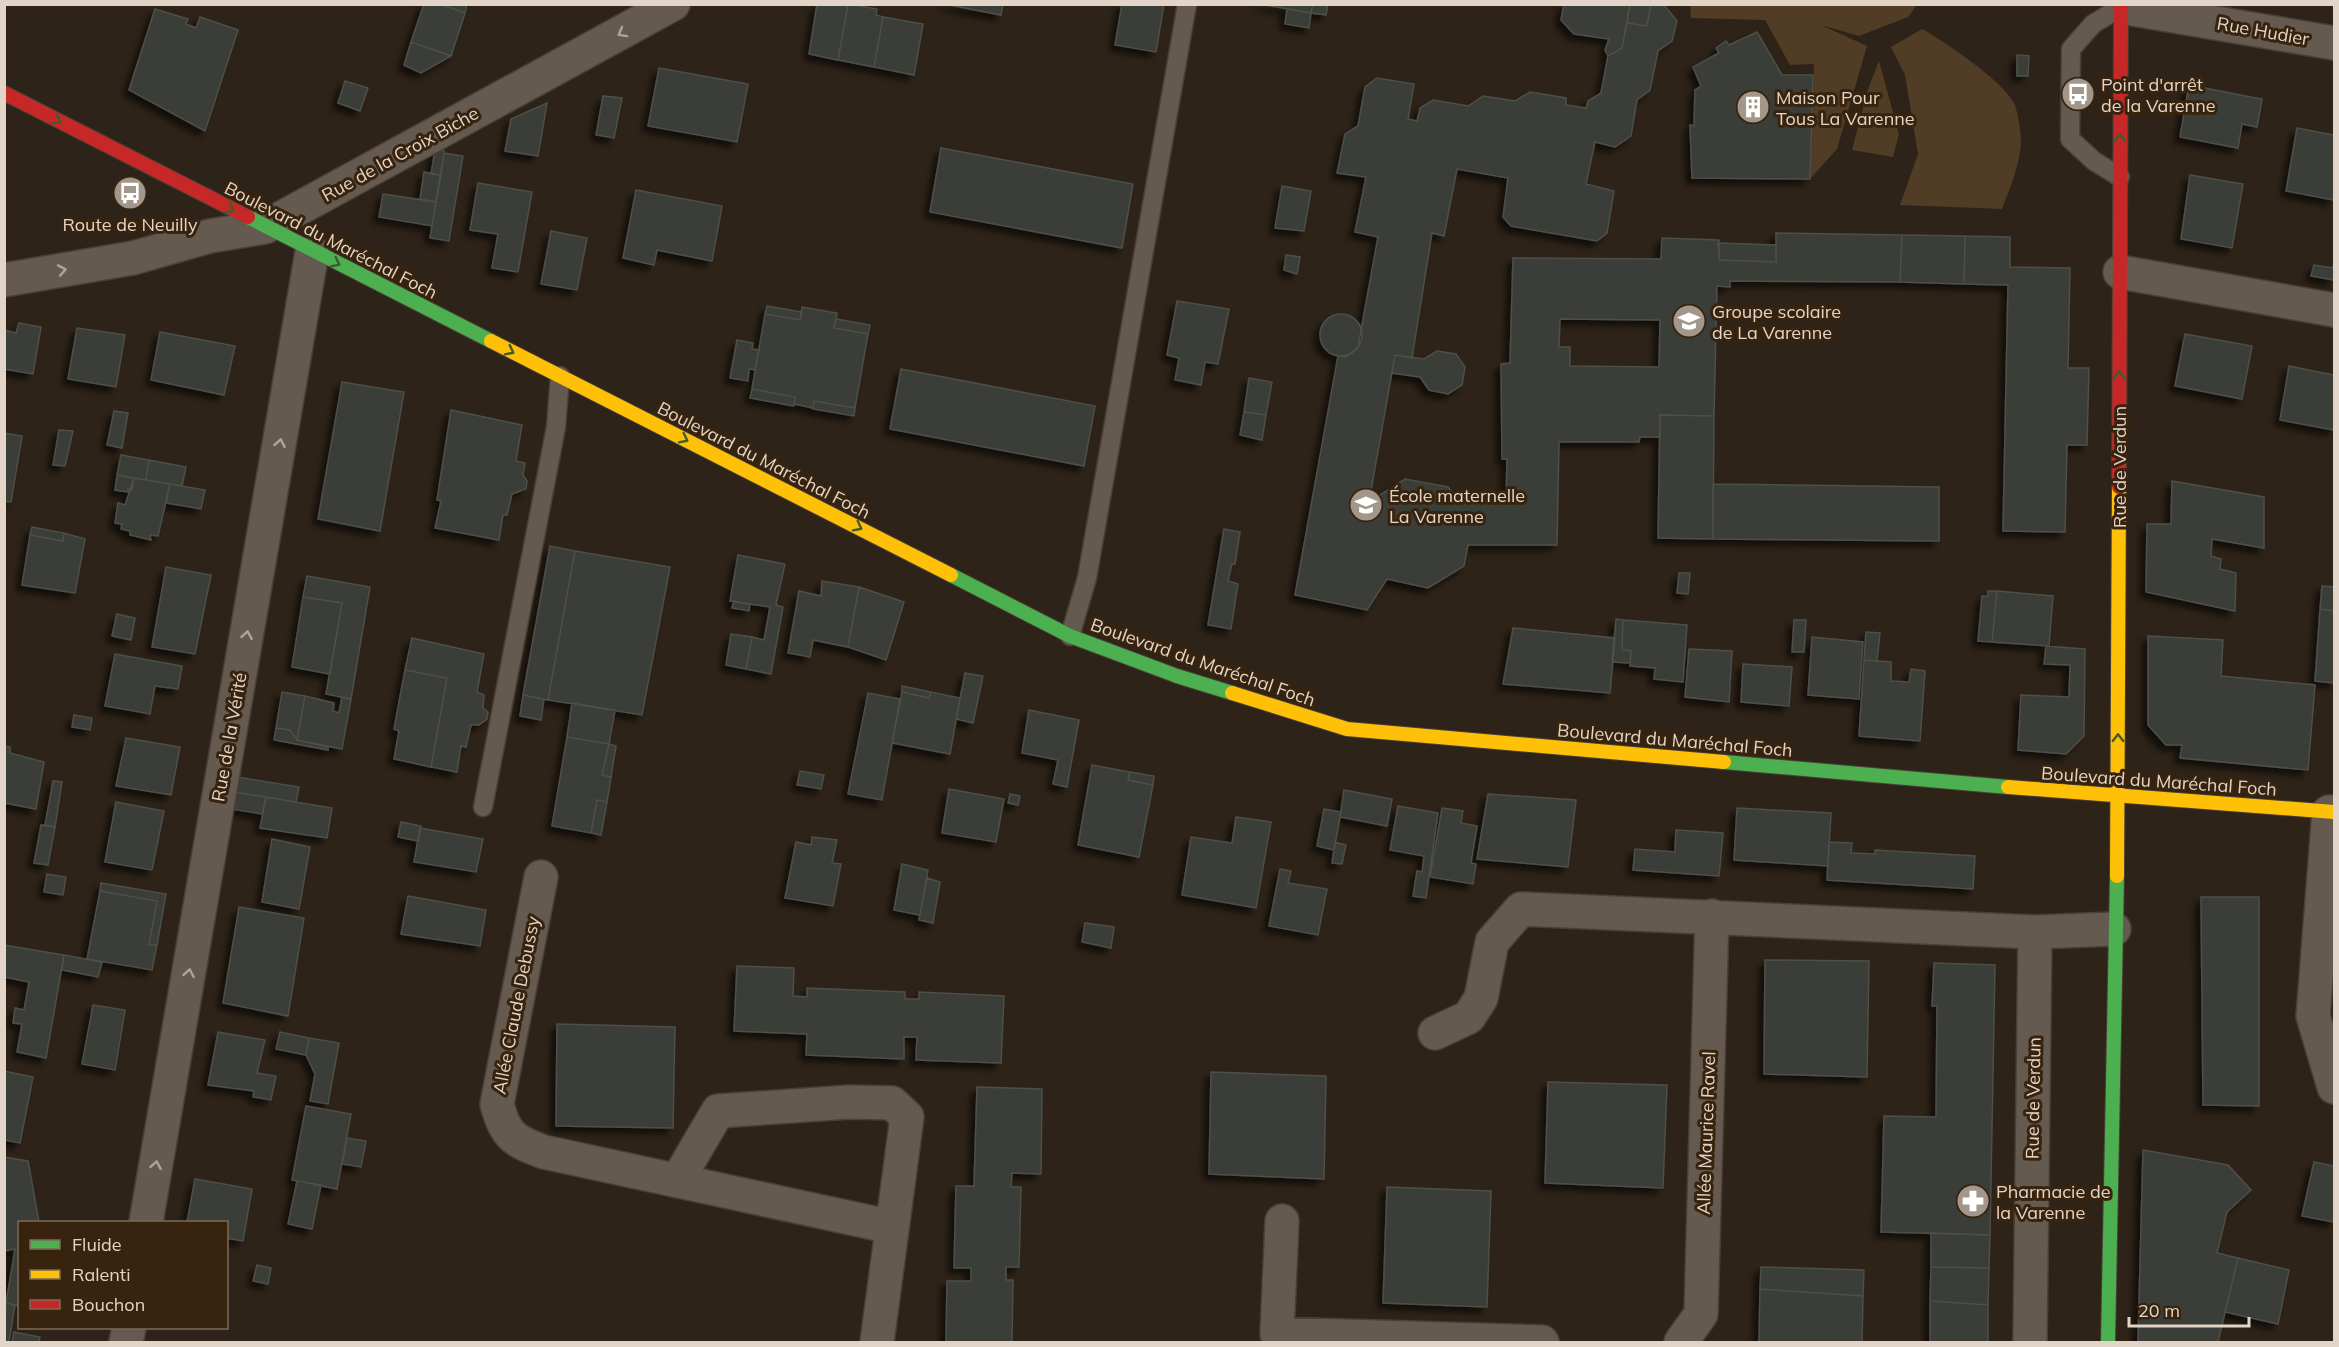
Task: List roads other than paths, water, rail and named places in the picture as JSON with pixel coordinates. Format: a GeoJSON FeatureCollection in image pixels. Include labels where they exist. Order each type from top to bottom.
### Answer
{"type":"FeatureCollection","features":[{"type":"Feature","properties":{"kind":"main road","name":"Rue de Verdun"},"geometry":{"type":"LineString","coordinates":[[2108,1342],[2118,797],[2121,6]]}},
{"type":"Feature","properties":{"kind":"main road","name":"Boulevard du Maréchal Foch"},"geometry":{"type":"LineString","coordinates":[[4,93],[312,252],[1070,636],[1177,676],[1347,729],[2118,797],[2332,812]]}},
{"type":"Feature","properties":{"kind":"street","name":"Rue de la Croix Biche"},"geometry":{"type":"LineString","coordinates":[[4,280],[133,258],[210,236],[265,227],[673,4]]}},
{"type":"Feature","properties":{"kind":"street","name":"Rue Hudier"},"geometry":{"type":"LineString","coordinates":[[2121,6],[2334,43]]}},
{"type":"Feature","properties":{"kind":"street","name":"Rue de la Vérité"},"geometry":{"type":"LineString","coordinates":[[147,1221],[312,252]]}},
{"type":"Feature","properties":{"kind":"street"},"geometry":{"type":"LineString","coordinates":[[2120,272],[2334,310]]}},
{"type":"Feature","properties":{"kind":"street"},"geometry":{"type":"LineString","coordinates":[[2332,812],[2313,1016],[2334,1087]]}},
{"type":"Feature","properties":{"kind":"street","name":"Allée Claude Debussy"},"geometry":{"type":"LineString","coordinates":[[541,877],[497,1104],[501,1121],[514,1141],[544,1152],[892,1227]]}},
{"type":"Feature","properties":{"kind":"street"},"geometry":{"type":"LineString","coordinates":[[1435,1033],[1469,1017],[1481,998],[1492,942],[1521,909],[2035,932],[2114,929]]}},
{"type":"Feature","properties":{"kind":"street","name":"Allée Maurice Ravel"},"geometry":{"type":"LineString","coordinates":[[1681,1342],[1701,1314],[1712,916]]}},
{"type":"Feature","properties":{"kind":"street","name":"Rue de Verdun"},"geometry":{"type":"LineString","coordinates":[[2030,1342],[2035,932]]}},
{"type":"Feature","properties":{"kind":"street"},"geometry":{"type":"LineString","coordinates":[[677,1181],[718,1111],[850,1102],[892,1103],[907,1117],[877,1342]]}},
{"type":"Feature","properties":{"kind":"street"},"geometry":{"type":"LineString","coordinates":[[1282,1221],[1276,1334],[1444,1342],[1542,1342]]}},
{"type":"Feature","properties":{"kind":"lane"},"geometry":{"type":"LineString","coordinates":[[1070,636],[1087,578],[1187,4]]}},
{"type":"Feature","properties":{"kind":"lane"},"geometry":{"type":"LineString","coordinates":[[2120,177],[2094,161],[2070,139],[2070,116],[2071,49],[2093,24],[2121,6]]}},
{"type":"Feature","properties":{"kind":"lane"},"geometry":{"type":"LineString","coordinates":[[483,807],[556,427],[560,376]]}},
{"type":"Feature","properties":{"kind":"place","name":"Point d'arrêt de la Varenne"},"geometry":{"type":"Point","coordinates":[2078,94]}},
{"type":"Feature","properties":{"kind":"place","name":"Maison Pour Tous La Varenne"},"geometry":{"type":"Point","coordinates":[1753,107]}},
{"type":"Feature","properties":{"kind":"place","name":"Route de Neuilly"},"geometry":{"type":"Point","coordinates":[130,193]}},
{"type":"Feature","properties":{"kind":"place","name":"Groupe scolaire de La Varenne"},"geometry":{"type":"Point","coordinates":[1689,321]}},
{"type":"Feature","properties":{"kind":"place","name":"École maternelle La Varenne"},"geometry":{"type":"Point","coordinates":[1366,505]}},
{"type":"Feature","properties":{"kind":"place","name":"Pharmacie de la Varenne"},"geometry":{"type":"Point","coordinates":[1973,1201]}}]}
